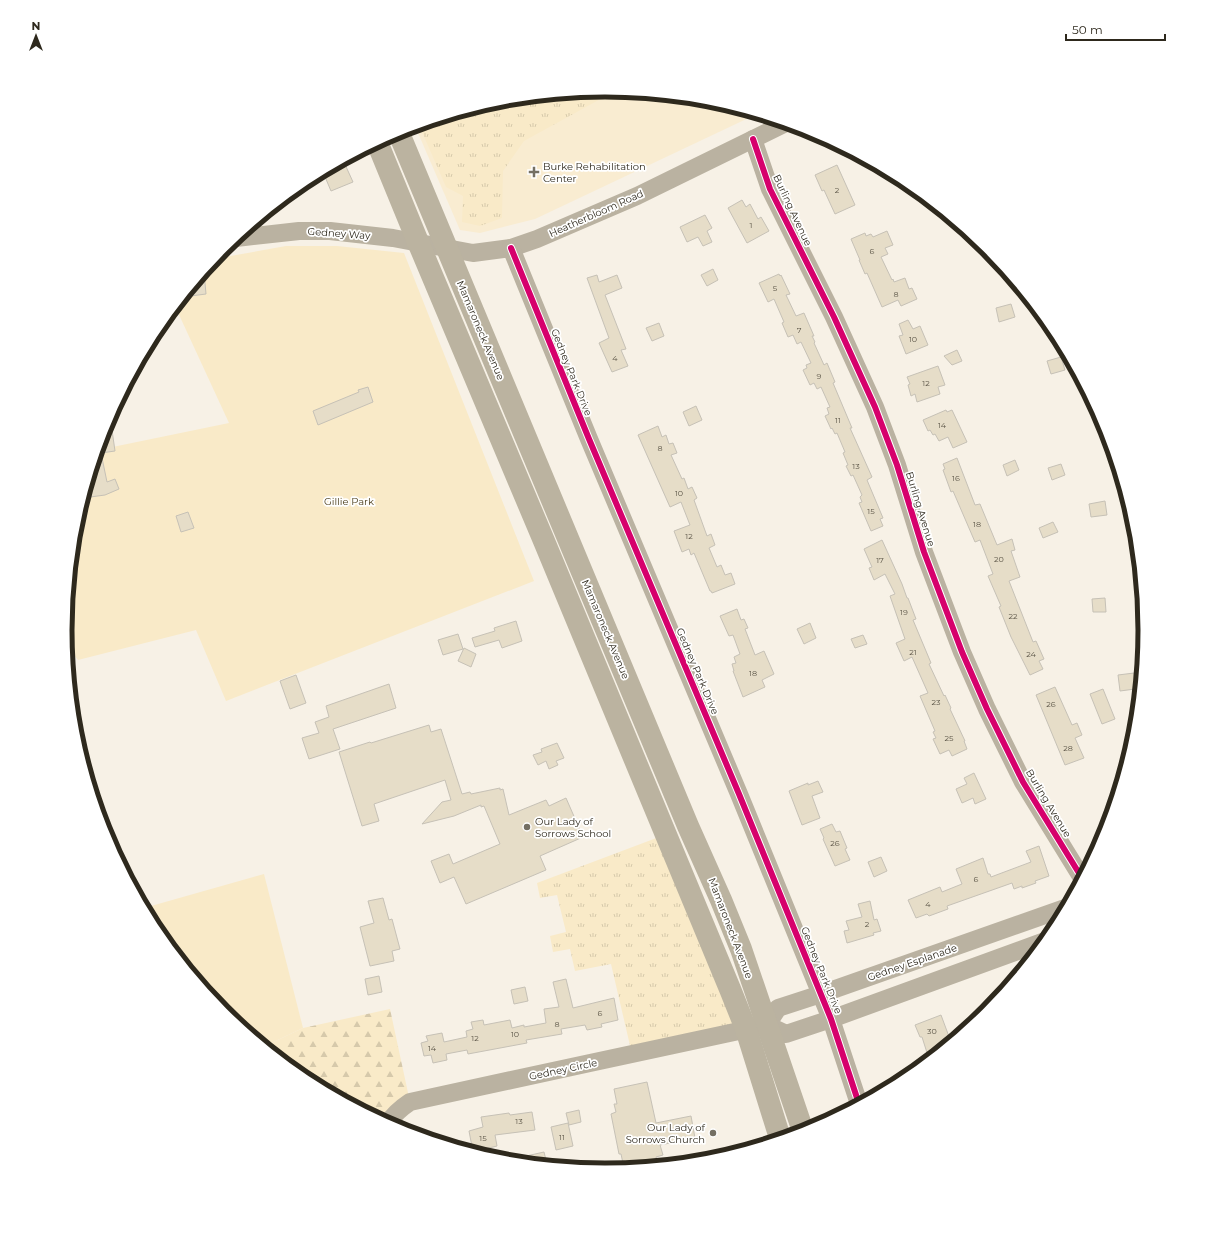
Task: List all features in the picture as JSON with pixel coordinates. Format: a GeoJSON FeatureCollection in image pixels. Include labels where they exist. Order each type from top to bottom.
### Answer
{"type":"FeatureCollection","features":[{"type":"Feature","properties":{"kind":"main road","name":"Mamaroneck Avenue"},"geometry":{"type":"LineString","coordinates":[[401,138],[688,826],[724,907],[741,949],[801,1125]]}},
{"type":"Feature","properties":{"kind":"main road"},"geometry":{"type":"LineString","coordinates":[[379,148],[719,961],[746,1029],[779,1134]]}},
{"type":"Feature","properties":{"kind":"street","name":"Heatherbloom Road"},"geometry":{"type":"LineString","coordinates":[[418,242],[473,253],[511,248],[537,240],[636,196],[779,126]]}},
{"type":"Feature","properties":{"kind":"street","name":"Burling Avenue"},"geometry":{"type":"LineString","coordinates":[[753,139],[770,189],[834,317],[875,407],[897,465],[924,552],[962,652],[987,709],[1023,782],[1079,873]]}},
{"type":"Feature","properties":{"kind":"street","name":"Gedney Way"},"geometry":{"type":"LineString","coordinates":[[245,237],[299,231],[330,231],[418,242]]}},
{"type":"Feature","properties":{"kind":"street","name":"Gedney Park Drive"},"geometry":{"type":"LineString","coordinates":[[511,248],[589,439],[739,794],[821,994],[831,1019],[857,1100]]}},
{"type":"Feature","properties":{"kind":"street","name":"Gedney Esplanade"},"geometry":{"type":"LineString","coordinates":[[767,1025],[778,1008],[1058,911]]}},
{"type":"Feature","properties":{"kind":"street"},"geometry":{"type":"LineString","coordinates":[[746,1029],[767,1025],[786,1034],[1035,945]]}},
{"type":"Feature","properties":{"kind":"street","name":"Gedney Circle"},"geometry":{"type":"LineString","coordinates":[[392,1118],[402,1107],[410,1102],[746,1029]]}},
{"type":"Feature","properties":{"kind":"shaded area","name":"Burke Rehabilitation Center"},"geometry":{"type":"Polygon","coordinates":[[[605,97],[640,98],[675,102],[709,107],[750,117],[535,219],[480,233],[460,230],[417,132],[434,125],[501,107],[570,98],[605,97]]]}},
{"type":"Feature","properties":{"kind":"green space"},"geometry":{"type":"Polygon","coordinates":[[[604,97],[524,141],[503,171],[502,218],[480,226],[462,222],[463,196],[446,187],[421,130],[467,115],[501,107],[570,98],[604,97]]]}},
{"type":"Feature","properties":{"kind":"green space","name":"Gillie Park"},"geometry":{"type":"Polygon","coordinates":[[[286,246],[337,246],[404,253],[534,581],[226,701],[196,630],[78,660],[73,654],[72,630],[73,595],[77,560],[82,526],[90,492],[104,449],[229,423],[178,312],[204,279],[224,257],[286,246]]]}},
{"type":"Feature","properties":{"kind":"green space"},"geometry":{"type":"Polygon","coordinates":[[[667,834],[746,1029],[632,1054],[611,964],[575,971],[570,949],[553,952],[550,936],[566,932],[557,895],[540,898],[537,883],[667,834]]]}},
{"type":"Feature","properties":{"kind":"green space"},"geometry":{"type":"Polygon","coordinates":[[[264,874],[303,1028],[270,1044],[228,1007],[204,981],[182,954],[150,906],[264,874]]]}},
{"type":"Feature","properties":{"kind":"green space"},"geometry":{"type":"Polygon","coordinates":[[[390,1009],[410,1102],[393,1118],[338,1092],[309,1073],[270,1044],[303,1028],[390,1009]]]}},
{"type":"Feature","properties":{"kind":"building"},"geometry":{"type":"Polygon","coordinates":[[[345,165],[353,182],[331,191],[325,177],[345,165]]]}},
{"type":"Feature","properties":{"kind":"building"},"geometry":{"type":"Polygon","coordinates":[[[837,165],[855,205],[835,214],[815,175],[837,165]]]}},
{"type":"Feature","properties":{"kind":"building"},"geometry":{"type":"Polygon","coordinates":[[[742,200],[746,207],[750,204],[758,219],[761,217],[769,231],[747,243],[728,208],[742,200]]]}},
{"type":"Feature","properties":{"kind":"building"},"geometry":{"type":"Polygon","coordinates":[[[705,215],[712,228],[707,231],[712,242],[703,246],[698,237],[687,242],[680,227],[705,215]]]}},
{"type":"Feature","properties":{"kind":"building"},"geometry":{"type":"Polygon","coordinates":[[[887,231],[893,245],[885,248],[888,254],[881,257],[892,280],[893,279],[894,282],[905,278],[909,289],[912,288],[917,299],[901,306],[898,300],[882,307],[867,273],[865,274],[851,239],[865,233],[866,236],[871,234],[873,237],[887,231]]]}},
{"type":"Feature","properties":{"kind":"building"},"geometry":{"type":"Polygon","coordinates":[[[713,269],[718,280],[707,286],[701,275],[713,269]]]}},
{"type":"Feature","properties":{"kind":"building"},"geometry":{"type":"Polygon","coordinates":[[[779,274],[780,276],[781,275],[790,294],[786,295],[796,316],[804,313],[814,336],[812,336],[815,342],[814,343],[824,365],[827,363],[835,382],[833,383],[852,428],[850,428],[872,477],[867,480],[883,518],[880,519],[883,526],[871,531],[859,503],[862,502],[860,497],[862,495],[853,475],[851,476],[846,466],[848,465],[843,453],[845,452],[837,433],[835,434],[832,428],[831,429],[825,416],[829,414],[827,408],[830,407],[821,387],[817,389],[814,383],[810,385],[803,370],[807,368],[806,365],[811,363],[801,342],[797,344],[793,335],[788,337],[782,323],[784,322],[774,299],[768,302],[759,283],[779,274]]]}},
{"type":"Feature","properties":{"kind":"building"},"geometry":{"type":"Polygon","coordinates":[[[597,275],[599,282],[617,275],[622,288],[605,295],[626,349],[621,350],[628,366],[612,372],[599,343],[609,338],[587,278],[597,275]]]}},
{"type":"Feature","properties":{"kind":"building"},"geometry":{"type":"Polygon","coordinates":[[[205,278],[206,294],[190,296],[205,278]]]}},
{"type":"Feature","properties":{"kind":"building"},"geometry":{"type":"Polygon","coordinates":[[[1011,304],[1015,317],[999,322],[996,308],[1011,304]]]}},
{"type":"Feature","properties":{"kind":"building"},"geometry":{"type":"Polygon","coordinates":[[[908,320],[913,329],[920,326],[928,345],[906,354],[899,336],[903,335],[899,324],[908,320]]]}},
{"type":"Feature","properties":{"kind":"building"},"geometry":{"type":"Polygon","coordinates":[[[659,323],[664,336],[652,341],[646,328],[659,323]]]}},
{"type":"Feature","properties":{"kind":"building"},"geometry":{"type":"Polygon","coordinates":[[[957,350],[962,361],[952,365],[944,356],[957,350]]]}},
{"type":"Feature","properties":{"kind":"building"},"geometry":{"type":"Polygon","coordinates":[[[1061,357],[1065,370],[1051,374],[1047,361],[1061,357]]]}},
{"type":"Feature","properties":{"kind":"building"},"geometry":{"type":"Polygon","coordinates":[[[938,366],[945,385],[938,387],[940,394],[917,402],[915,394],[911,396],[908,385],[910,384],[907,377],[938,366]]]}},
{"type":"Feature","properties":{"kind":"building"},"geometry":{"type":"Polygon","coordinates":[[[368,387],[373,402],[318,425],[313,411],[359,392],[358,390],[368,387]]]}},
{"type":"Feature","properties":{"kind":"building"},"geometry":{"type":"Polygon","coordinates":[[[696,406],[702,420],[689,426],[683,412],[696,406]]]}},
{"type":"Feature","properties":{"kind":"building"},"geometry":{"type":"Polygon","coordinates":[[[946,410],[947,412],[952,410],[967,442],[953,448],[948,437],[939,441],[935,434],[933,435],[930,430],[928,431],[923,420],[946,410]]]}},
{"type":"Feature","properties":{"kind":"building"},"geometry":{"type":"Polygon","coordinates":[[[658,426],[662,437],[666,435],[669,444],[673,443],[677,453],[671,455],[682,479],[684,478],[688,489],[692,487],[697,498],[694,500],[707,536],[711,534],[715,545],[709,548],[717,567],[721,565],[725,575],[731,573],[735,584],[712,593],[694,553],[691,555],[689,549],[682,552],[674,531],[690,525],[681,502],[670,507],[638,435],[658,426]]]}},
{"type":"Feature","properties":{"kind":"building"},"geometry":{"type":"Polygon","coordinates":[[[111,430],[115,451],[102,453],[111,430]]]}},
{"type":"Feature","properties":{"kind":"building"},"geometry":{"type":"Polygon","coordinates":[[[101,455],[107,482],[115,479],[119,489],[105,495],[89,497],[101,455]]]}},
{"type":"Feature","properties":{"kind":"building"},"geometry":{"type":"Polygon","coordinates":[[[957,458],[975,505],[980,504],[997,545],[1012,539],[1015,550],[1011,551],[1020,577],[1009,581],[1033,642],[1036,641],[1044,659],[1039,661],[1043,669],[1030,675],[1011,637],[999,607],[1001,606],[988,576],[993,574],[980,540],[975,542],[953,491],[951,492],[943,470],[945,469],[943,464],[957,458]]]}},
{"type":"Feature","properties":{"kind":"building"},"geometry":{"type":"Polygon","coordinates":[[[1015,460],[1019,470],[1007,476],[1003,465],[1015,460]]]}},
{"type":"Feature","properties":{"kind":"building"},"geometry":{"type":"Polygon","coordinates":[[[1061,464],[1065,475],[1052,480],[1048,468],[1061,464]]]}},
{"type":"Feature","properties":{"kind":"building"},"geometry":{"type":"Polygon","coordinates":[[[1105,501],[1107,515],[1091,517],[1089,504],[1105,501]]]}},
{"type":"Feature","properties":{"kind":"building"},"geometry":{"type":"Polygon","coordinates":[[[188,512],[194,528],[181,532],[176,516],[188,512]]]}},
{"type":"Feature","properties":{"kind":"building"},"geometry":{"type":"Polygon","coordinates":[[[1053,522],[1058,532],[1043,538],[1039,528],[1053,522]]]}},
{"type":"Feature","properties":{"kind":"building"},"geometry":{"type":"Polygon","coordinates":[[[882,540],[916,619],[913,620],[931,663],[929,664],[944,696],[945,695],[965,741],[967,749],[952,756],[949,750],[940,754],[933,739],[936,738],[933,732],[935,731],[920,696],[928,693],[912,657],[904,661],[896,643],[905,639],[890,596],[895,594],[885,574],[874,580],[869,568],[872,567],[864,549],[882,540]]]}},
{"type":"Feature","properties":{"kind":"building"},"geometry":{"type":"Polygon","coordinates":[[[1105,598],[1106,612],[1093,612],[1092,599],[1105,598]]]}},
{"type":"Feature","properties":{"kind":"building"},"geometry":{"type":"Polygon","coordinates":[[[737,609],[741,620],[744,619],[748,628],[745,629],[755,655],[764,651],[774,674],[762,680],[765,687],[743,697],[733,671],[732,664],[736,663],[734,657],[740,654],[733,635],[729,636],[720,616],[737,609]]]}},
{"type":"Feature","properties":{"kind":"building"},"geometry":{"type":"Polygon","coordinates":[[[516,621],[522,641],[502,648],[499,640],[475,647],[472,638],[495,631],[494,628],[516,621]]]}},
{"type":"Feature","properties":{"kind":"building"},"geometry":{"type":"Polygon","coordinates":[[[810,623],[816,638],[804,644],[797,629],[810,623]]]}},
{"type":"Feature","properties":{"kind":"building"},"geometry":{"type":"Polygon","coordinates":[[[458,634],[463,649],[443,655],[438,640],[458,634]]]}},
{"type":"Feature","properties":{"kind":"building"},"geometry":{"type":"Polygon","coordinates":[[[863,635],[867,644],[855,648],[851,639],[863,635]]]}},
{"type":"Feature","properties":{"kind":"building"},"geometry":{"type":"Polygon","coordinates":[[[464,648],[476,654],[471,667],[458,661],[464,648]]]}},
{"type":"Feature","properties":{"kind":"building"},"geometry":{"type":"Polygon","coordinates":[[[1134,673],[1134,689],[1120,691],[1118,675],[1134,673]]]}},
{"type":"Feature","properties":{"kind":"building"},"geometry":{"type":"Polygon","coordinates":[[[296,675],[306,703],[290,709],[280,681],[296,675]]]}},
{"type":"Feature","properties":{"kind":"building"},"geometry":{"type":"Polygon","coordinates":[[[389,684],[396,708],[333,729],[340,749],[309,759],[302,738],[319,733],[315,722],[329,717],[326,706],[389,684]]]}},
{"type":"Feature","properties":{"kind":"building"},"geometry":{"type":"Polygon","coordinates":[[[1055,687],[1072,725],[1077,723],[1082,735],[1075,738],[1084,758],[1065,765],[1036,695],[1055,687]]]}},
{"type":"Feature","properties":{"kind":"building"},"geometry":{"type":"Polygon","coordinates":[[[1103,689],[1115,719],[1102,724],[1090,694],[1103,689]]]}},
{"type":"Feature","properties":{"kind":"building"},"geometry":{"type":"Polygon","coordinates":[[[429,725],[431,732],[441,729],[462,794],[470,792],[471,794],[500,788],[500,790],[503,789],[509,815],[546,800],[549,806],[566,798],[583,837],[540,856],[546,870],[466,904],[454,877],[440,883],[431,861],[449,854],[453,864],[500,844],[484,806],[481,807],[481,805],[454,816],[422,824],[442,802],[451,800],[445,780],[374,804],[379,821],[362,826],[339,752],[429,725]]]}},
{"type":"Feature","properties":{"kind":"building"},"geometry":{"type":"Polygon","coordinates":[[[557,743],[564,758],[556,761],[558,765],[549,769],[546,761],[538,765],[533,755],[542,752],[541,749],[557,743]]]}},
{"type":"Feature","properties":{"kind":"building"},"geometry":{"type":"Polygon","coordinates":[[[974,773],[986,799],[975,804],[973,798],[962,803],[956,789],[967,784],[964,778],[974,773]]]}},
{"type":"Feature","properties":{"kind":"building"},"geometry":{"type":"Polygon","coordinates":[[[818,781],[823,792],[812,796],[820,818],[802,825],[789,791],[808,783],[808,785],[818,781]]]}},
{"type":"Feature","properties":{"kind":"building"},"geometry":{"type":"Polygon","coordinates":[[[832,824],[836,832],[840,831],[850,860],[835,866],[820,829],[832,824]]]}},
{"type":"Feature","properties":{"kind":"building"},"geometry":{"type":"Polygon","coordinates":[[[1039,846],[1049,876],[1022,888],[1022,886],[1014,889],[1012,883],[947,906],[948,909],[929,916],[927,914],[916,918],[908,900],[940,887],[942,892],[962,884],[956,869],[983,858],[988,874],[990,874],[991,877],[1031,862],[1026,851],[1039,846]]]}},
{"type":"Feature","properties":{"kind":"building"},"geometry":{"type":"Polygon","coordinates":[[[881,857],[887,871],[874,877],[868,862],[881,857]]]}},
{"type":"Feature","properties":{"kind":"building"},"geometry":{"type":"Polygon","coordinates":[[[383,898],[389,920],[392,919],[400,949],[392,951],[394,961],[370,966],[360,927],[374,923],[368,901],[383,898]]]}},
{"type":"Feature","properties":{"kind":"building"},"geometry":{"type":"Polygon","coordinates":[[[870,901],[874,920],[877,919],[881,931],[873,933],[874,935],[847,943],[844,931],[849,930],[846,921],[862,917],[858,904],[870,901]]]}},
{"type":"Feature","properties":{"kind":"building"},"geometry":{"type":"Polygon","coordinates":[[[379,976],[382,992],[368,995],[365,979],[379,976]]]}},
{"type":"Feature","properties":{"kind":"building"},"geometry":{"type":"Polygon","coordinates":[[[566,979],[573,1008],[614,998],[618,1020],[601,1024],[602,1027],[587,1030],[585,1025],[561,1029],[562,1034],[526,1040],[527,1043],[468,1054],[467,1050],[446,1054],[447,1060],[433,1063],[431,1055],[424,1056],[421,1043],[428,1041],[426,1036],[442,1033],[444,1042],[467,1037],[466,1031],[473,1029],[471,1022],[483,1020],[484,1025],[510,1020],[512,1028],[524,1025],[524,1027],[546,1023],[544,1009],[559,1007],[553,982],[566,979]]]}},
{"type":"Feature","properties":{"kind":"building"},"geometry":{"type":"Polygon","coordinates":[[[525,987],[528,1001],[514,1004],[511,990],[525,987]]]}},
{"type":"Feature","properties":{"kind":"building"},"geometry":{"type":"Polygon","coordinates":[[[941,1015],[949,1037],[927,1054],[922,1037],[920,1037],[915,1025],[941,1015]]]}},
{"type":"Feature","properties":{"kind":"building"},"geometry":{"type":"Polygon","coordinates":[[[647,1082],[656,1123],[691,1116],[695,1138],[660,1145],[663,1155],[656,1157],[657,1160],[623,1162],[621,1154],[619,1154],[611,1114],[616,1112],[614,1104],[617,1104],[614,1089],[647,1082]]]}},
{"type":"Feature","properties":{"kind":"building"},"geometry":{"type":"Polygon","coordinates":[[[579,1110],[581,1122],[569,1125],[566,1113],[579,1110]]]}},
{"type":"Feature","properties":{"kind":"building"},"geometry":{"type":"Polygon","coordinates":[[[532,1112],[535,1130],[495,1135],[497,1146],[485,1149],[472,1146],[469,1131],[483,1127],[481,1117],[509,1113],[510,1115],[532,1112]]]}},
{"type":"Feature","properties":{"kind":"building"},"geometry":{"type":"Polygon","coordinates":[[[568,1123],[573,1146],[556,1150],[551,1127],[568,1123]]]}},
{"type":"Feature","properties":{"kind":"building"},"geometry":{"type":"Polygon","coordinates":[[[544,1152],[546,1159],[535,1158],[524,1156],[544,1152]]]}},
{"type":"Feature","properties":{"kind":"cycle path"},"geometry":{"type":"LineString","coordinates":[[753,139],[770,189],[834,317],[875,407],[897,465],[924,552],[962,652],[987,709],[1023,782],[1079,873]]}},
{"type":"Feature","properties":{"kind":"cycle path"},"geometry":{"type":"LineString","coordinates":[[511,248],[589,439],[739,794],[831,1019],[857,1099]]}},
{"type":"Feature","properties":{"kind":"place","name":"Burke Rehabilitation Center"},"geometry":{"type":"Point","coordinates":[534,172]}},
{"type":"Feature","properties":{"kind":"place","name":"Our Lady of Sorrows School"},"geometry":{"type":"Point","coordinates":[527,827]}},
{"type":"Feature","properties":{"kind":"place","name":"Our Lady of Sorrows Church"},"geometry":{"type":"Point","coordinates":[713,1133]}}]}
